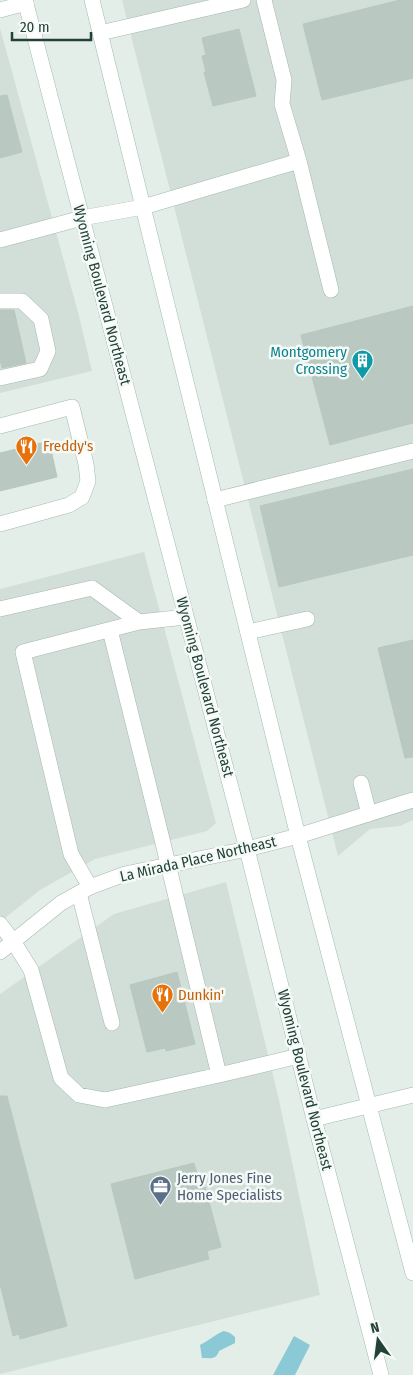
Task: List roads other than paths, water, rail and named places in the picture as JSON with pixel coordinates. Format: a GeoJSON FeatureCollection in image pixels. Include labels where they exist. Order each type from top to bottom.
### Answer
{"type":"FeatureCollection","features":[{"type":"Feature","properties":{"kind":"main road"},"geometry":{"type":"LineString","coordinates":[[92,0],[298,836],[413,1273]]}},
{"type":"Feature","properties":{"kind":"main road"},"geometry":{"type":"LineString","coordinates":[[100,33],[243,0]]}},
{"type":"Feature","properties":{"kind":"main road"},"geometry":{"type":"LineString","coordinates":[[264,0],[284,80],[282,104],[300,161],[331,290]]}},
{"type":"Feature","properties":{"kind":"main road"},"geometry":{"type":"LineString","coordinates":[[0,10],[26,2]]}},
{"type":"Feature","properties":{"kind":"main road","name":"Wyoming Boulevard Northeast"},"geometry":{"type":"LineString","coordinates":[[26,2],[247,849],[314,1120],[381,1375]]}},
{"type":"Feature","properties":{"kind":"main road"},"geometry":{"type":"LineString","coordinates":[[0,240],[82,218],[143,207],[300,161]]}},
{"type":"Feature","properties":{"kind":"main road"},"geometry":{"type":"LineString","coordinates":[[0,301],[22,301],[41,319],[48,351],[40,369],[0,378]]}},
{"type":"Feature","properties":{"kind":"main road"},"geometry":{"type":"LineString","coordinates":[[0,426],[72,408],[86,464],[88,481],[82,497],[69,506],[0,524]]}},
{"type":"Feature","properties":{"kind":"main road"},"geometry":{"type":"LineString","coordinates":[[215,500],[413,452]]}},
{"type":"Feature","properties":{"kind":"main road"},"geometry":{"type":"LineString","coordinates":[[0,609],[92,588],[139,622]]}},
{"type":"Feature","properties":{"kind":"main road"},"geometry":{"type":"LineString","coordinates":[[112,1023],[85,890],[70,854],[23,652],[139,622],[186,617]]}},
{"type":"Feature","properties":{"kind":"main road"},"geometry":{"type":"LineString","coordinates":[[248,632],[307,619]]}},
{"type":"Feature","properties":{"kind":"main road"},"geometry":{"type":"LineString","coordinates":[[110,630],[219,1076]]}},
{"type":"Feature","properties":{"kind":"main road"},"geometry":{"type":"LineString","coordinates":[[361,783],[369,814]]}},
{"type":"Feature","properties":{"kind":"main road","name":"La Mirada Place Northeast"},"geometry":{"type":"LineString","coordinates":[[0,952],[61,904],[85,890],[125,874],[247,849],[298,836],[413,800]]}},
{"type":"Feature","properties":{"kind":"main road"},"geometry":{"type":"LineString","coordinates":[[0,924],[31,970],[61,1078],[79,1096],[105,1100],[219,1076],[299,1056]]}},
{"type":"Feature","properties":{"kind":"main road"},"geometry":{"type":"LineString","coordinates":[[314,1120],[413,1095]]}},
{"type":"Feature","properties":{"kind":"water"},"geometry":{"type":"Polygon","coordinates":[[[224,1331],[235,1337],[235,1343],[219,1351],[215,1357],[202,1358],[200,1345],[224,1331]]]}},
{"type":"Feature","properties":{"kind":"water"},"geometry":{"type":"Polygon","coordinates":[[[294,1336],[310,1345],[295,1375],[273,1375],[294,1336]]]}},
{"type":"Feature","properties":{"kind":"place","name":"Montgomery Crossing"},"geometry":{"type":"Point","coordinates":[363,380]}},
{"type":"Feature","properties":{"kind":"place","name":"Freddy's"},"geometry":{"type":"Point","coordinates":[27,465]}},
{"type":"Feature","properties":{"kind":"place","name":"Dunkin'"},"geometry":{"type":"Point","coordinates":[162,1014]}},
{"type":"Feature","properties":{"kind":"place","name":"Jerry Jones Fine Home Specialists"},"geometry":{"type":"Point","coordinates":[161,1206]}}]}
